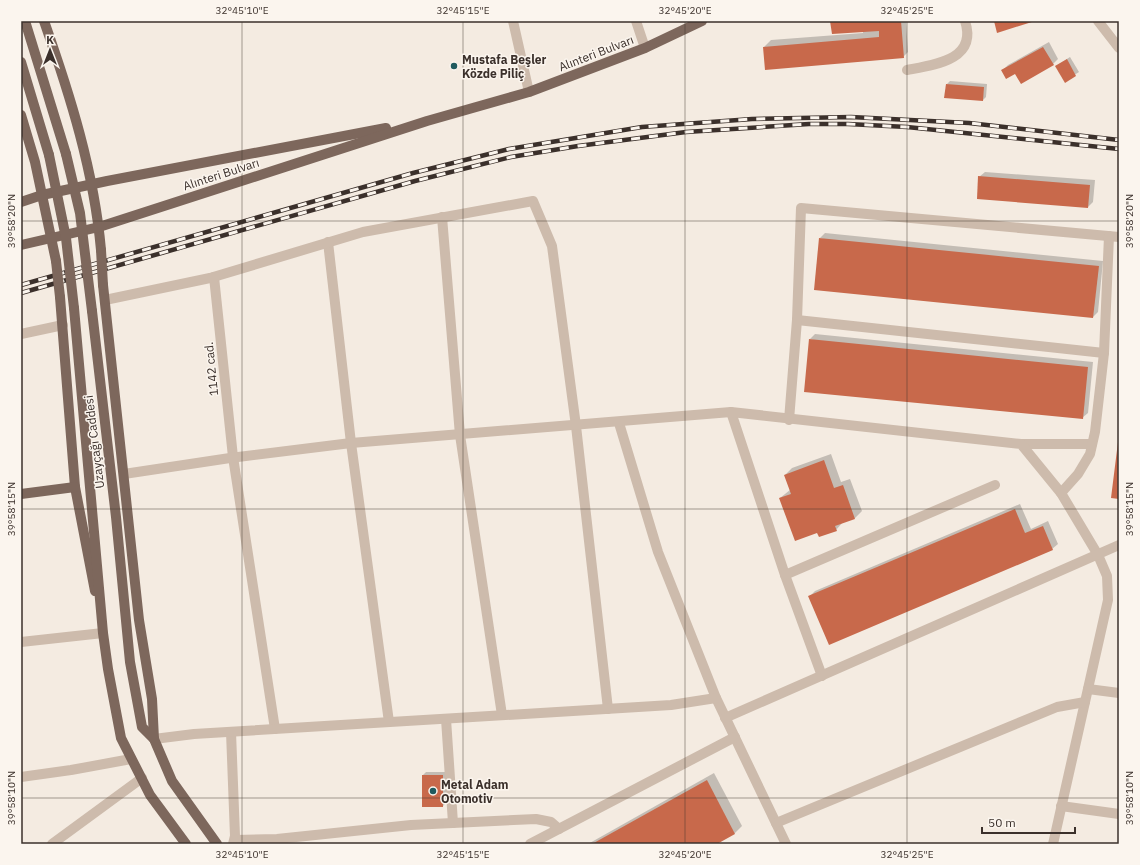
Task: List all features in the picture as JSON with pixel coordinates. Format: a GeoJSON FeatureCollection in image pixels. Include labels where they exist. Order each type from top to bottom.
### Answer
{"type":"FeatureCollection","features":[{"type":"Feature","properties":{"kind":"main road","name":"Uzayçağı Caddesi"},"geometry":{"type":"LineString","coordinates":[[25,21],[66,154],[80,213],[116,517],[130,662],[142,727],[154,738],[172,781],[217,844]]}},
{"type":"Feature","properties":{"kind":"main road"},"geometry":{"type":"LineString","coordinates":[[45,21],[72,106],[93,184],[99,227],[103,285],[139,620],[152,699],[154,738]]}},
{"type":"Feature","properties":{"kind":"main road","name":"Alınteri Bulvarı"},"geometry":{"type":"LineString","coordinates":[[21,245],[99,227],[427,121],[529,92],[646,48],[702,21]]}},
{"type":"Feature","properties":{"kind":"main road","name":"Uzayçağı Caddesi"},"geometry":{"type":"LineString","coordinates":[[21,62],[50,155],[66,238],[74,308],[104,633],[108,669],[121,738],[150,795],[186,844]]}},
{"type":"Feature","properties":{"kind":"main road"},"geometry":{"type":"LineString","coordinates":[[21,115],[42,194],[56,261],[63,325],[75,487],[104,633]]}},
{"type":"Feature","properties":{"kind":"main road","name":"Alınteri Bulvarı"},"geometry":{"type":"LineString","coordinates":[[21,202],[42,194],[427,121]]}},
{"type":"Feature","properties":{"kind":"main road","name":"Uzayçağı Caddesi"},"geometry":{"type":"LineString","coordinates":[[21,494],[75,487]]}},
{"type":"Feature","properties":{"kind":"street"},"geometry":{"type":"LineString","coordinates":[[513,21],[529,92]]}},
{"type":"Feature","properties":{"kind":"street"},"geometry":{"type":"LineString","coordinates":[[636,21],[646,48]]}},
{"type":"Feature","properties":{"kind":"street"},"geometry":{"type":"LineString","coordinates":[[907,70],[944,63],[959,54],[967,38],[965,21]]}},
{"type":"Feature","properties":{"kind":"street"},"geometry":{"type":"LineString","coordinates":[[1098,21],[1119,48]]}},
{"type":"Feature","properties":{"kind":"street"},"geometry":{"type":"LineString","coordinates":[[105,300],[214,277],[363,232],[533,201],[552,246],[576,426],[608,709]]}},
{"type":"Feature","properties":{"kind":"street"},"geometry":{"type":"LineString","coordinates":[[789,420],[802,208],[1114,236],[1104,353],[1090,454],[1078,474],[1060,493]]}},
{"type":"Feature","properties":{"kind":"street"},"geometry":{"type":"LineString","coordinates":[[442,217],[460,435],[502,715]]}},
{"type":"Feature","properties":{"kind":"street"},"geometry":{"type":"LineString","coordinates":[[328,242],[351,443],[390,722]]}},
{"type":"Feature","properties":{"kind":"street","name":"1142 cad."},"geometry":{"type":"LineString","coordinates":[[214,277],[233,457],[275,729]]}},
{"type":"Feature","properties":{"kind":"street"},"geometry":{"type":"LineString","coordinates":[[796,320],[1104,353]]}},
{"type":"Feature","properties":{"kind":"street"},"geometry":{"type":"LineString","coordinates":[[21,334],[63,325]]}},
{"type":"Feature","properties":{"kind":"street"},"geometry":{"type":"LineString","coordinates":[[124,474],[233,457],[351,443],[619,423],[731,412],[789,420],[1021,444],[1092,444]]}},
{"type":"Feature","properties":{"kind":"street"},"geometry":{"type":"LineString","coordinates":[[731,412],[785,575],[822,676]]}},
{"type":"Feature","properties":{"kind":"street"},"geometry":{"type":"LineString","coordinates":[[619,423],[658,552],[716,698],[776,823],[783,843]]}},
{"type":"Feature","properties":{"kind":"street"},"geometry":{"type":"LineString","coordinates":[[1021,444],[1060,493],[1114,583],[1108,600],[1053,844]]}},
{"type":"Feature","properties":{"kind":"street"},"geometry":{"type":"LineString","coordinates":[[785,575],[995,485]]}},
{"type":"Feature","properties":{"kind":"street"},"geometry":{"type":"LineString","coordinates":[[725,718],[1119,545]]}},
{"type":"Feature","properties":{"kind":"street"},"geometry":{"type":"LineString","coordinates":[[21,642],[104,633]]}},
{"type":"Feature","properties":{"kind":"street"},"geometry":{"type":"LineString","coordinates":[[1088,689],[1119,693]]}},
{"type":"Feature","properties":{"kind":"street"},"geometry":{"type":"LineString","coordinates":[[154,738],[275,729],[671,705],[716,698]]}},
{"type":"Feature","properties":{"kind":"street"},"geometry":{"type":"LineString","coordinates":[[776,823],[1057,707],[1085,702]]}},
{"type":"Feature","properties":{"kind":"street"},"geometry":{"type":"LineString","coordinates":[[446,719],[453,823]]}},
{"type":"Feature","properties":{"kind":"street"},"geometry":{"type":"LineString","coordinates":[[231,732],[234,842],[257,841],[367,829],[541,819],[551,822],[559,829]]}},
{"type":"Feature","properties":{"kind":"street"},"geometry":{"type":"LineString","coordinates":[[530,844],[735,737]]}},
{"type":"Feature","properties":{"kind":"street"},"geometry":{"type":"LineString","coordinates":[[21,777],[131,759]]}},
{"type":"Feature","properties":{"kind":"street"},"geometry":{"type":"LineString","coordinates":[[52,844],[142,778]]}},
{"type":"Feature","properties":{"kind":"street"},"geometry":{"type":"LineString","coordinates":[[1061,806],[1119,814]]}},
{"type":"Feature","properties":{"kind":"building"},"geometry":{"type":"Polygon","coordinates":[[[830,21],[901,21],[904,58],[765,70],[763,47],[879,37],[879,31],[832,34],[830,21]]]}},
{"type":"Feature","properties":{"kind":"building"},"geometry":{"type":"Polygon","coordinates":[[[994,21],[1035,21],[997,33],[994,21]]]}},
{"type":"Feature","properties":{"kind":"building"},"geometry":{"type":"Polygon","coordinates":[[[1043,47],[1054,65],[1021,84],[1015,74],[1006,79],[1001,70],[1043,47]]]}},
{"type":"Feature","properties":{"kind":"building"},"geometry":{"type":"Polygon","coordinates":[[[1067,59],[1076,76],[1065,83],[1055,66],[1067,59]]]}},
{"type":"Feature","properties":{"kind":"building"},"geometry":{"type":"Polygon","coordinates":[[[946,84],[984,87],[983,101],[944,98],[946,84]]]}},
{"type":"Feature","properties":{"kind":"building"},"geometry":{"type":"Polygon","coordinates":[[[978,176],[1090,185],[1088,208],[977,199],[978,176]]]}},
{"type":"Feature","properties":{"kind":"building"},"geometry":{"type":"Polygon","coordinates":[[[819,238],[1099,266],[1093,318],[814,290],[819,238]]]}},
{"type":"Feature","properties":{"kind":"building"},"geometry":{"type":"Polygon","coordinates":[[[809,339],[1088,367],[1083,419],[804,392],[809,339]]]}},
{"type":"Feature","properties":{"kind":"building"},"geometry":{"type":"Polygon","coordinates":[[[1119,442],[1119,499],[1111,498],[1119,442]]]}},
{"type":"Feature","properties":{"kind":"building"},"geometry":{"type":"Polygon","coordinates":[[[824,460],[834,488],[843,485],[855,519],[835,526],[837,531],[819,537],[817,533],[795,541],[779,498],[791,494],[784,475],[824,460]]]}},
{"type":"Feature","properties":{"kind":"building"},"geometry":{"type":"Polygon","coordinates":[[[1015,509],[1025,533],[1043,526],[1053,550],[829,645],[808,596],[1015,509]]]}},
{"type":"Feature","properties":{"kind":"building","name":"Metal Adam Otomotiv"},"geometry":{"type":"Polygon","coordinates":[[[422,775],[443,775],[443,807],[422,807],[422,775]]]}},
{"type":"Feature","properties":{"kind":"building"},"geometry":{"type":"Polygon","coordinates":[[[707,780],[735,834],[717,844],[592,844],[707,780]]]}},
{"type":"Feature","properties":{"kind":"railway"},"geometry":{"type":"LineString","coordinates":[[21,285],[413,173],[509,149],[642,127],[752,119],[851,117],[969,123],[1119,140]]}},
{"type":"Feature","properties":{"kind":"railway"},"geometry":{"type":"LineString","coordinates":[[21,293],[415,181],[511,157],[578,146],[686,132],[809,124],[848,124],[907,127],[1119,149]]}},
{"type":"Feature","properties":{"kind":"place","name":"Mustafa Beşler Közde Piliç"},"geometry":{"type":"Point","coordinates":[454,66]}},
{"type":"Feature","properties":{"kind":"place","name":"Metal Adam Otomotiv"},"geometry":{"type":"Point","coordinates":[433,791]}}]}
